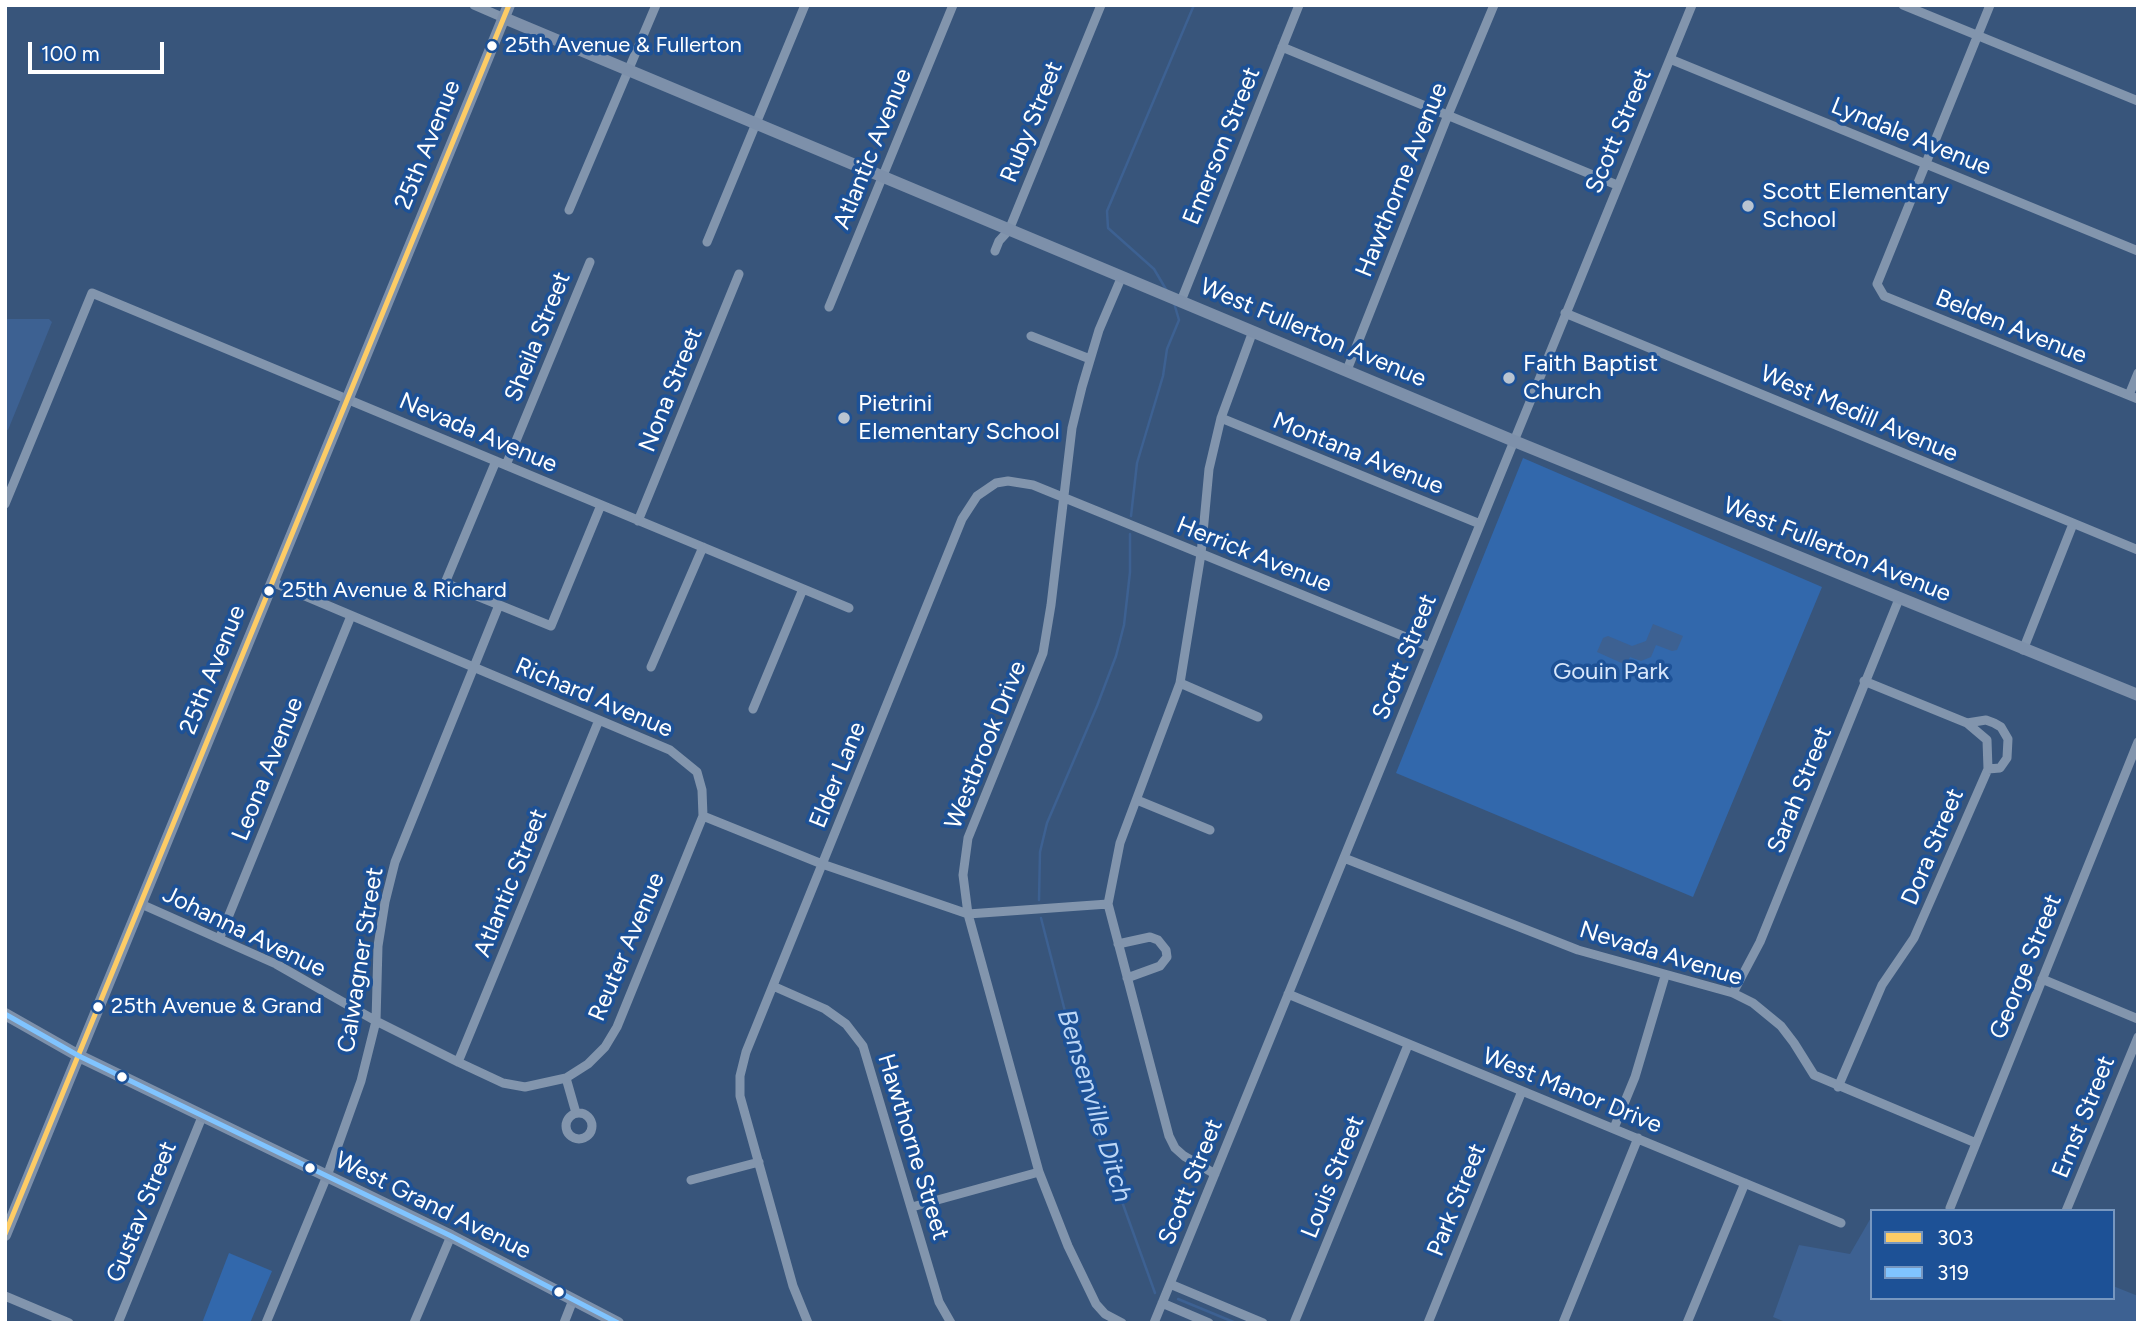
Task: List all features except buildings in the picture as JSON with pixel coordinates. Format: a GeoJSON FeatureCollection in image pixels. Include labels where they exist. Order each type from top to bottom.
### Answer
{"type":"FeatureCollection","features":[{"type":"Feature","properties":{"kind":"main road","name":"West Fullerton Avenue"},"geometry":{"type":"LineString","coordinates":[[506,11],[629,71],[1514,441],[2138,695]]}},
{"type":"Feature","properties":{"kind":"main road","name":"25th Avenue"},"geometry":{"type":"LineString","coordinates":[[5,1235],[506,11]]}},
{"type":"Feature","properties":{"kind":"main road","name":"West Grand Avenue"},"geometry":{"type":"LineString","coordinates":[[5,1014],[79,1056],[451,1236],[618,1323]]}},
{"type":"Feature","properties":{"kind":"street","name":"West Fullerton Avenue"},"geometry":{"type":"LineString","coordinates":[[474,5],[506,11]]}},
{"type":"Feature","properties":{"kind":"street"},"geometry":{"type":"LineString","coordinates":[[569,210],[656,5]]}},
{"type":"Feature","properties":{"kind":"street"},"geometry":{"type":"LineString","coordinates":[[707,242],[805,5]]}},
{"type":"Feature","properties":{"kind":"street","name":"Atlantic Avenue"},"geometry":{"type":"LineString","coordinates":[[829,307],[953,5]]}},
{"type":"Feature","properties":{"kind":"street","name":"Ruby Street"},"geometry":{"type":"LineString","coordinates":[[995,251],[999,241],[1009,230],[1101,5]]}},
{"type":"Feature","properties":{"kind":"street","name":"Emerson Street"},"geometry":{"type":"LineString","coordinates":[[1180,300],[1299,5]]}},
{"type":"Feature","properties":{"kind":"street","name":"Hawthorne Avenue"},"geometry":{"type":"LineString","coordinates":[[1347,370],[1494,5]]}},
{"type":"Feature","properties":{"kind":"street","name":"Scott Street"},"geometry":{"type":"LineString","coordinates":[[1154,1323],[1692,5]]}},
{"type":"Feature","properties":{"kind":"street"},"geometry":{"type":"LineString","coordinates":[[1903,5],[2138,102]]}},
{"type":"Feature","properties":{"kind":"street"},"geometry":{"type":"LineString","coordinates":[[1926,164],[1990,5]]}},
{"type":"Feature","properties":{"kind":"street"},"geometry":{"type":"LineString","coordinates":[[1282,47],[1618,185]]}},
{"type":"Feature","properties":{"kind":"street","name":"Lyndale Avenue"},"geometry":{"type":"LineString","coordinates":[[1670,59],[2138,251]]}},
{"type":"Feature","properties":{"kind":"street","name":"Belden Avenue"},"geometry":{"type":"LineString","coordinates":[[1926,164],[1877,284],[1884,296],[2133,397]]}},
{"type":"Feature","properties":{"kind":"street","name":"Sheila Street"},"geometry":{"type":"LineString","coordinates":[[506,465],[590,262]]}},
{"type":"Feature","properties":{"kind":"street","name":"Nona Street"},"geometry":{"type":"LineString","coordinates":[[638,520],[738,274]]}},
{"type":"Feature","properties":{"kind":"street","name":"Westbrook Drive"},"geometry":{"type":"LineString","coordinates":[[1122,276],[1099,330],[1072,428],[1052,605],[1043,653],[968,838],[963,875],[968,914],[1039,1172],[1068,1246],[1096,1304],[1105,1314],[1122,1323]]}},
{"type":"Feature","properties":{"kind":"street","name":"Nevada Avenue"},"geometry":{"type":"LineString","coordinates":[[5,504],[92,293],[849,608]]}},
{"type":"Feature","properties":{"kind":"street","name":"West Medill Avenue"},"geometry":{"type":"LineString","coordinates":[[1565,313],[2138,550]]}},
{"type":"Feature","properties":{"kind":"street"},"geometry":{"type":"LineString","coordinates":[[1215,1174],[1184,1156],[1168,1136],[1108,904],[1115,859],[1180,684],[1201,554],[1209,469],[1221,418],[1254,331]]}},
{"type":"Feature","properties":{"kind":"street"},"geometry":{"type":"LineString","coordinates":[[1031,335],[1090,359]]}},
{"type":"Feature","properties":{"kind":"street"},"geometry":{"type":"LineString","coordinates":[[2133,397],[2138,373]]}},
{"type":"Feature","properties":{"kind":"street","name":"Montana Avenue"},"geometry":{"type":"LineString","coordinates":[[1221,418],[1480,524]]}},
{"type":"Feature","properties":{"kind":"street"},"geometry":{"type":"LineString","coordinates":[[496,461],[445,583],[551,626],[601,505]]}},
{"type":"Feature","properties":{"kind":"street","name":"Elder Lane"},"geometry":{"type":"LineString","coordinates":[[808,1323],[793,1286],[740,1096],[740,1076],[746,1052],[962,519],[972,502],[986,488],[996,483],[1008,481],[1033,485],[1064,498]]}},
{"type":"Feature","properties":{"kind":"street","name":"Herrick Avenue"},"geometry":{"type":"LineString","coordinates":[[1064,498],[1430,647]]}},
{"type":"Feature","properties":{"kind":"street"},"geometry":{"type":"LineString","coordinates":[[2023,650],[2073,524]]}},
{"type":"Feature","properties":{"kind":"street"},"geometry":{"type":"LineString","coordinates":[[652,667],[703,547]]}},
{"type":"Feature","properties":{"kind":"street","name":"Richard Avenue"},"geometry":{"type":"LineString","coordinates":[[272,582],[670,750],[697,772],[702,790],[703,816]]}},
{"type":"Feature","properties":{"kind":"street"},"geometry":{"type":"LineString","coordinates":[[753,709],[803,589]]}},
{"type":"Feature","properties":{"kind":"street","name":"Sarah Street"},"geometry":{"type":"LineString","coordinates":[[1733,993],[1760,942],[1899,599]]}},
{"type":"Feature","properties":{"kind":"street","name":"Calwagner Street"},"geometry":{"type":"LineString","coordinates":[[267,1323],[327,1176],[360,1084],[376,1021],[378,946],[385,902],[396,862],[499,605]]}},
{"type":"Feature","properties":{"kind":"street","name":"Leona Avenue"},"geometry":{"type":"LineString","coordinates":[[220,937],[351,616]]}},
{"type":"Feature","properties":{"kind":"street","name":"Dora Street"},"geometry":{"type":"LineString","coordinates":[[1838,1087],[1882,985],[1914,938],[1988,769],[1987,740],[1967,723],[1864,681]]}},
{"type":"Feature","properties":{"kind":"street"},"geometry":{"type":"LineString","coordinates":[[1180,684],[1258,717]]}},
{"type":"Feature","properties":{"kind":"street","name":"Atlantic Street"},"geometry":{"type":"LineString","coordinates":[[458,1062],[599,720]]}},
{"type":"Feature","properties":{"kind":"street"},"geometry":{"type":"LineString","coordinates":[[1967,723],[1986,720],[1994,723],[2001,727],[2008,739],[2007,758],[2000,768],[1988,769]]}},
{"type":"Feature","properties":{"kind":"street","name":"George Street"},"geometry":{"type":"LineString","coordinates":[[1950,1208],[2138,742]]}},
{"type":"Feature","properties":{"kind":"street"},"geometry":{"type":"LineString","coordinates":[[1137,800],[1210,830]]}},
{"type":"Feature","properties":{"kind":"street"},"geometry":{"type":"LineString","coordinates":[[703,816],[822,864],[968,914],[1108,904]]}},
{"type":"Feature","properties":{"kind":"street","name":"Reuter Avenue"},"geometry":{"type":"LineString","coordinates":[[566,1078],[588,1064],[605,1047],[617,1027],[703,816]]}},
{"type":"Feature","properties":{"kind":"street","name":"Nevada Avenue"},"geometry":{"type":"LineString","coordinates":[[1344,859],[1578,950],[1733,993],[1766,1013],[1794,1043],[1814,1076],[1976,1143]]}},
{"type":"Feature","properties":{"kind":"street","name":"Johanna Avenue"},"geometry":{"type":"LineString","coordinates":[[141,904],[220,937],[286,969],[376,1021],[503,1083],[525,1087],[566,1078]]}},
{"type":"Feature","properties":{"kind":"street"},"geometry":{"type":"LineString","coordinates":[[1118,944],[1150,937],[1158,940],[1166,950],[1167,957],[1160,966],[1127,978]]}},
{"type":"Feature","properties":{"kind":"street"},"geometry":{"type":"LineString","coordinates":[[1614,1128],[1635,1077],[1665,976]]}},
{"type":"Feature","properties":{"kind":"street"},"geometry":{"type":"LineString","coordinates":[[2042,979],[2138,1019]]}},
{"type":"Feature","properties":{"kind":"street","name":"Hawthorne Street"},"geometry":{"type":"LineString","coordinates":[[773,986],[825,1009],[846,1024],[863,1046],[939,1303],[951,1323]]}},
{"type":"Feature","properties":{"kind":"street","name":"West Manor Drive"},"geometry":{"type":"LineString","coordinates":[[1288,995],[1841,1223]]}},
{"type":"Feature","properties":{"kind":"street","name":"Ernst Street"},"geometry":{"type":"LineString","coordinates":[[2067,1209],[2138,1037]]}},
{"type":"Feature","properties":{"kind":"street","name":"Louis Street"},"geometry":{"type":"LineString","coordinates":[[1294,1323],[1408,1045]]}},
{"type":"Feature","properties":{"kind":"street"},"geometry":{"type":"LineString","coordinates":[[566,1078],[576,1113]]}},
{"type":"Feature","properties":{"kind":"street","name":"Park Street"},"geometry":{"type":"LineString","coordinates":[[1428,1323],[1522,1091]]}},
{"type":"Feature","properties":{"kind":"street","name":"Gustav Street"},"geometry":{"type":"LineString","coordinates":[[118,1323],[202,1117]]}},
{"type":"Feature","properties":{"kind":"street"},"geometry":{"type":"LineString","coordinates":[[1563,1323],[1638,1139]]}},
{"type":"Feature","properties":{"kind":"street"},"geometry":{"type":"LineString","coordinates":[[691,1180],[759,1162]]}},
{"type":"Feature","properties":{"kind":"street"},"geometry":{"type":"LineString","coordinates":[[912,1207],[1039,1172]]}},
{"type":"Feature","properties":{"kind":"street"},"geometry":{"type":"LineString","coordinates":[[1687,1323],[1745,1184]]}},
{"type":"Feature","properties":{"kind":"street"},"geometry":{"type":"LineString","coordinates":[[415,1323],[451,1236]]}},
{"type":"Feature","properties":{"kind":"street"},"geometry":{"type":"LineString","coordinates":[[1170,1284],[1263,1323]]}},
{"type":"Feature","properties":{"kind":"street"},"geometry":{"type":"LineString","coordinates":[[5,1296],[69,1323]]}},
{"type":"Feature","properties":{"kind":"street"},"geometry":{"type":"LineString","coordinates":[[564,1323],[573,1300]]}},
{"type":"Feature","properties":{"kind":"street"},"geometry":{"type":"LineString","coordinates":[[1162,1303],[1209,1323]]}},
{"type":"Feature","properties":{"kind":"green space","name":"Gouin Park"},"geometry":{"type":"Polygon","coordinates":[[[1523,458],[1822,587],[1693,897],[1396,773],[1523,458]]]}},
{"type":"Feature","properties":{"kind":"green space"},"geometry":{"type":"Polygon","coordinates":[[[229,1253],[272,1271],[250,1323],[202,1323],[229,1253]]]}},
{"type":"Feature","properties":{"kind":"shaded area"},"geometry":{"type":"Polygon","coordinates":[[[5,319],[49,319],[52,322],[8,430],[5,429],[5,319]]]}},
{"type":"Feature","properties":{"kind":"shaded area"},"geometry":{"type":"Polygon","coordinates":[[[1653,624],[1683,636],[1677,650],[1672,651],[1656,645],[1651,657],[1641,661],[1630,657],[1626,665],[1597,652],[1603,638],[1608,636],[1632,646],[1646,641],[1653,624]]]}},
{"type":"Feature","properties":{"kind":"shaded area"},"geometry":{"type":"Polygon","coordinates":[[[1870,1219],[1870,1300],[2115,1300],[2115,1287],[2138,1296],[2138,1323],[1788,1323],[1773,1317],[1799,1245],[1850,1254],[1870,1219]]]}},
{"type":"Feature","properties":{"kind":"waterway"},"geometry":{"type":"LineString","coordinates":[[1167,291],[1154,269],[1108,228],[1107,211],[1194,5]]}},
{"type":"Feature","properties":{"kind":"waterway"},"geometry":{"type":"LineString","coordinates":[[1131,516],[1137,463],[1163,376],[1167,349],[1179,320],[1174,303]]}},
{"type":"Feature","properties":{"kind":"waterway","name":"Bensenville Ditch"},"geometry":{"type":"LineString","coordinates":[[1039,900],[1040,852],[1047,823],[1097,706],[1116,656],[1124,625],[1130,572],[1130,534]]}},
{"type":"Feature","properties":{"kind":"waterway","name":"Bensenville Ditch"},"geometry":{"type":"LineString","coordinates":[[1041,918],[1094,1124],[1155,1293]]}},
{"type":"Feature","properties":{"kind":"waterway","name":"Bensenville Ditch"},"geometry":{"type":"LineString","coordinates":[[1178,1299],[1236,1323]]}},
{"type":"Feature","properties":{"kind":"transit line","name":"303"},"geometry":{"type":"LineString","coordinates":[[5,1234],[509,5]]}},
{"type":"Feature","properties":{"kind":"transit line","name":"319"},"geometry":{"type":"LineString","coordinates":[[5,1014],[79,1056],[451,1236],[618,1323]]}},
{"type":"Feature","properties":{"kind":"place","name":"25th Avenue & Fullerton"},"geometry":{"type":"Point","coordinates":[492,46]}},
{"type":"Feature","properties":{"kind":"place","name":"Scott Elementary School"},"geometry":{"type":"Point","coordinates":[1748,206]}},
{"type":"Feature","properties":{"kind":"place","name":"Faith Baptist Church"},"geometry":{"type":"Point","coordinates":[1509,378]}},
{"type":"Feature","properties":{"kind":"place","name":"Pietrini Elementary School"},"geometry":{"type":"Point","coordinates":[844,418]}},
{"type":"Feature","properties":{"kind":"place","name":"25th Avenue & Richard"},"geometry":{"type":"Point","coordinates":[269,591]}},
{"type":"Feature","properties":{"kind":"place","name":"25th Avenue & Grand"},"geometry":{"type":"Point","coordinates":[98,1007]}}]}
